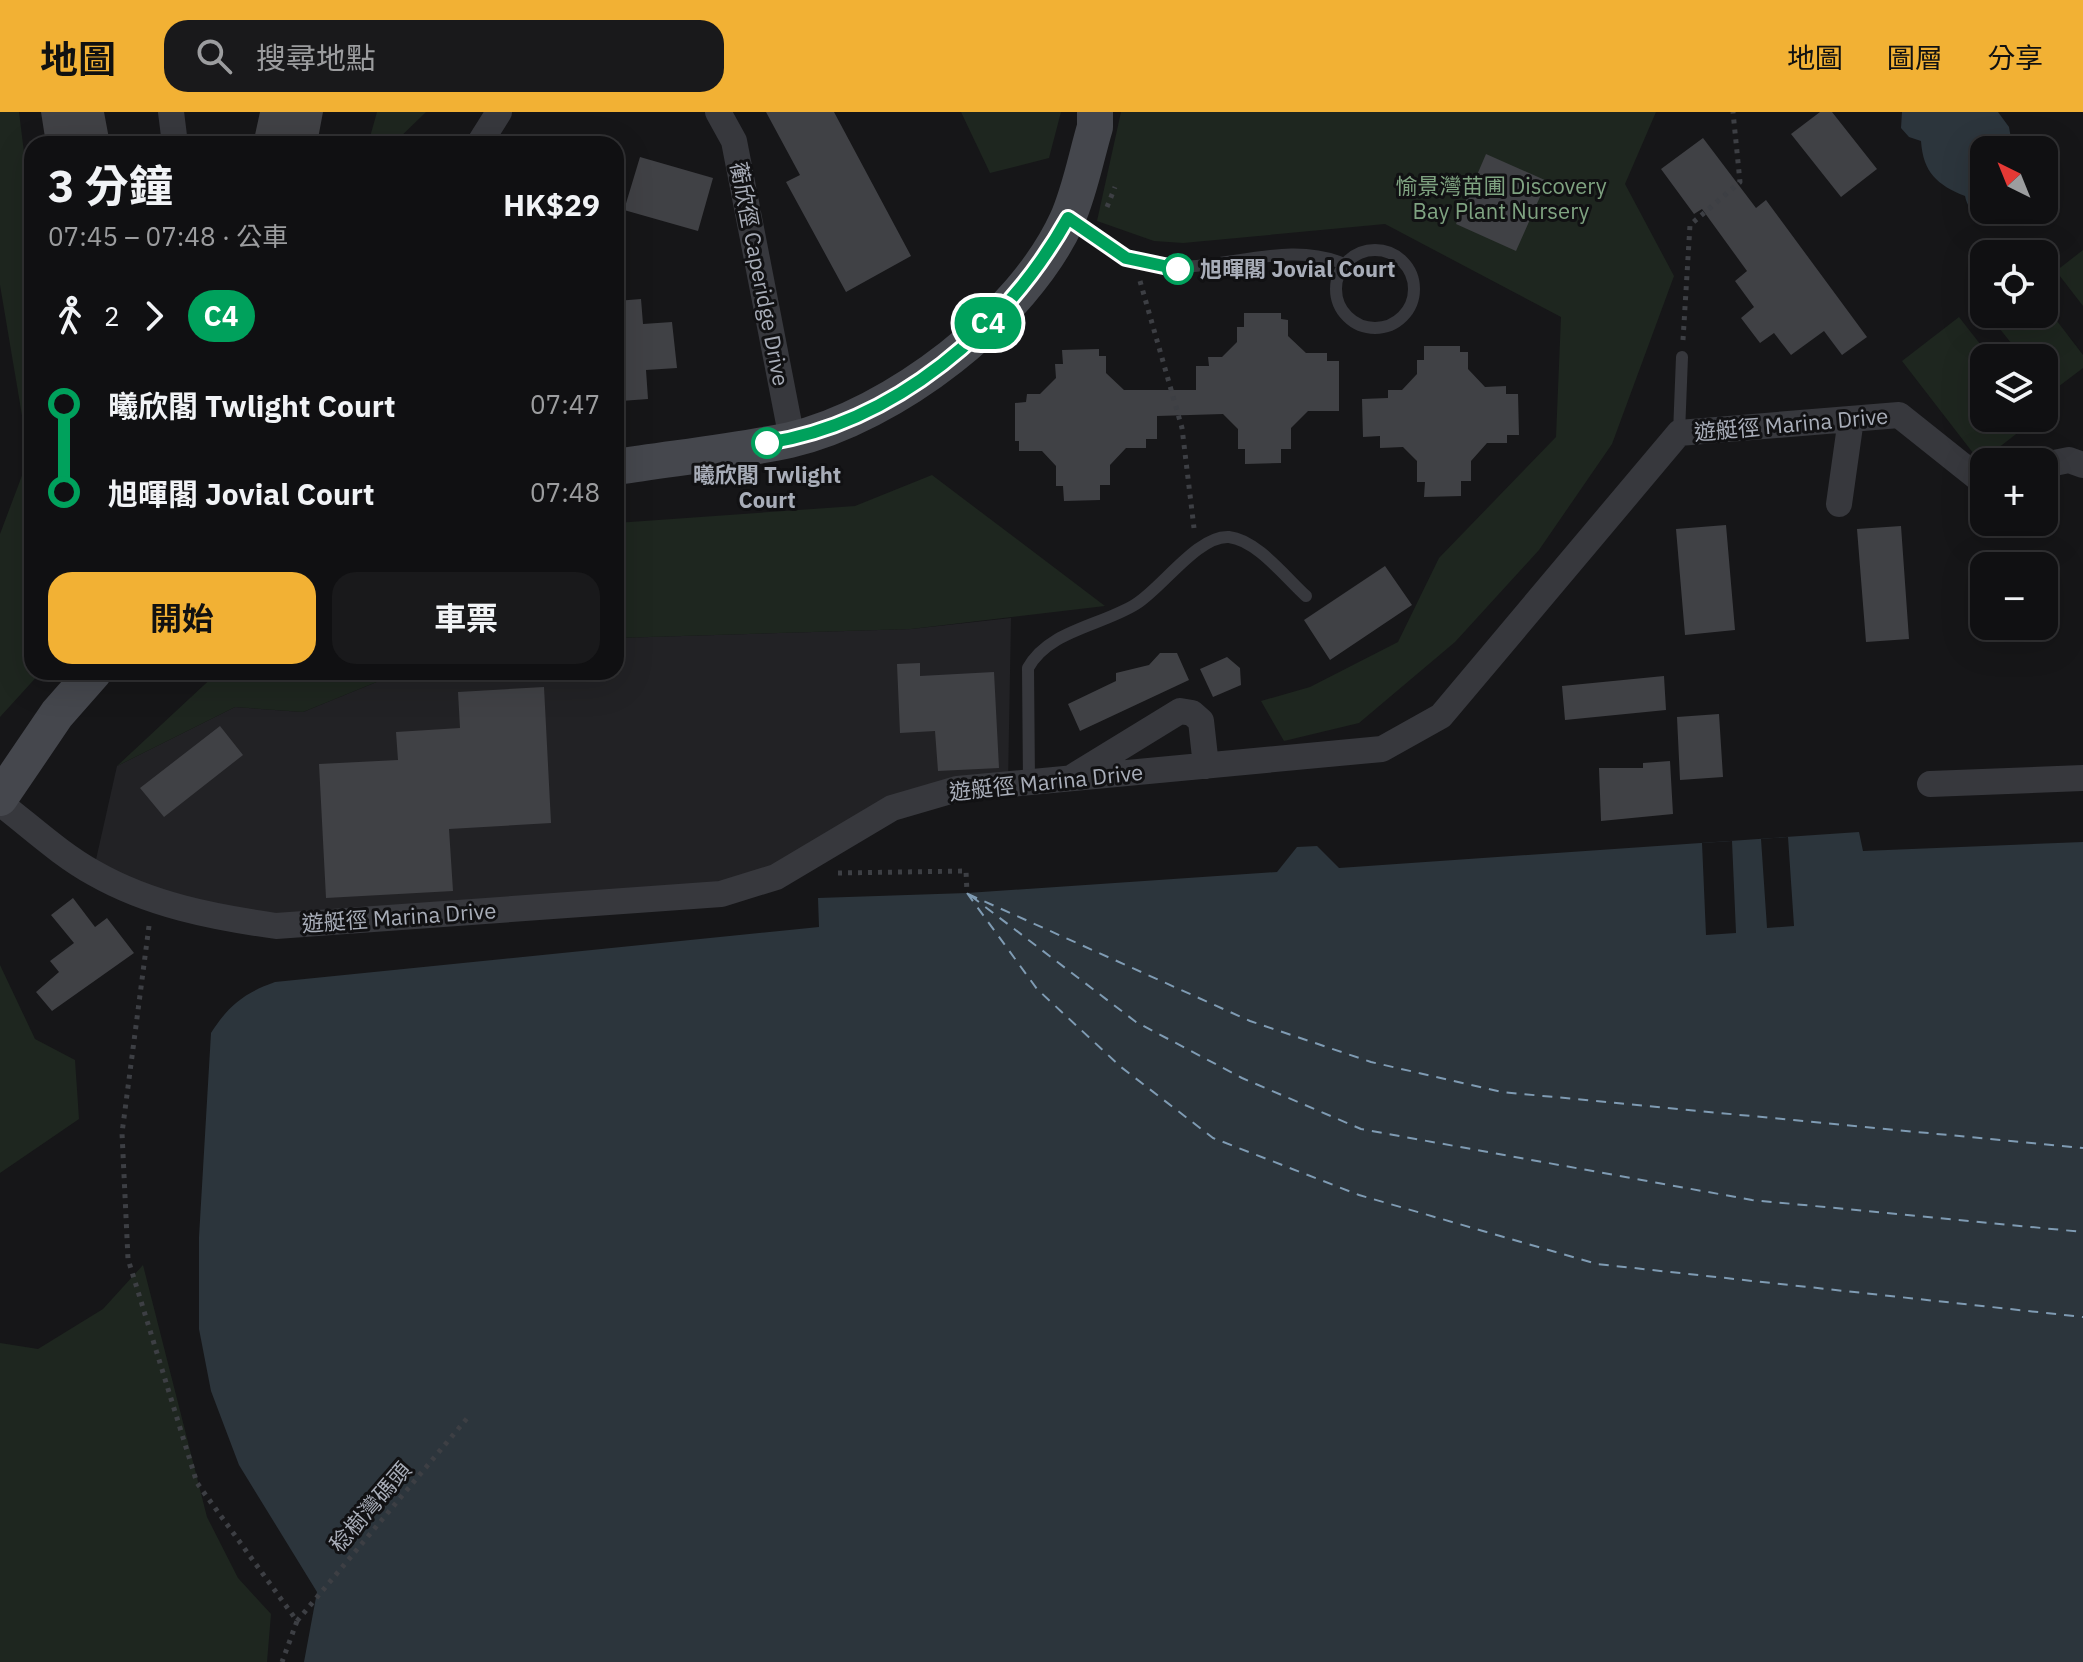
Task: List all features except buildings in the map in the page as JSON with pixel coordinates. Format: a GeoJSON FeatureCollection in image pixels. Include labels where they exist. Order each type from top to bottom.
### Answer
{"type":"FeatureCollection","features":[{"type":"Feature","properties":{"kind":"street"},"geometry":{"type":"LineString","coordinates":[[171,112],[174,136]]}},
{"type":"Feature","properties":{"kind":"street"},"geometry":{"type":"LineString","coordinates":[[484,136],[499,112]]}},
{"type":"Feature","properties":{"kind":"street","name":"蘅欣徑 Caperidge Drive"},"geometry":{"type":"LineString","coordinates":[[718,112],[734,141],[792,439]]}},
{"type":"Feature","properties":{"kind":"street"},"geometry":{"type":"LineString","coordinates":[[624,466],[792,439],[886,402],[942,365],[986,325],[1042,265],[1068,218],[1095,127],[1095,112]]}},
{"type":"Feature","properties":{"kind":"street","name":"遊艇徑 Marina Drive"},"geometry":{"type":"LineString","coordinates":[[0,800],[93,873],[153,900],[217,917],[276,926],[721,894],[776,877],[892,808],[957,789],[1382,749],[1441,716],[1679,433],[1899,415],[1970,472]]}},
{"type":"Feature","properties":{"kind":"street"},"geometry":{"type":"LineString","coordinates":[[1839,504],[1851,419]]}},
{"type":"Feature","properties":{"kind":"street"},"geometry":{"type":"LineString","coordinates":[[2058,462],[2069,460],[2083,465]]}},
{"type":"Feature","properties":{"kind":"street"},"geometry":{"type":"LineString","coordinates":[[0,800],[57,714],[87,680]]}},
{"type":"Feature","properties":{"kind":"street"},"geometry":{"type":"LineString","coordinates":[[1071,778],[1180,711],[1192,713],[1201,721],[1206,766]]}},
{"type":"Feature","properties":{"kind":"street"},"geometry":{"type":"LineString","coordinates":[[1930,784],[2083,778]]}},
{"type":"Feature","properties":{"kind":"lane"},"geometry":{"type":"LineString","coordinates":[[1068,218],[1126,258],[1178,269],[1303,255],[1326,256],[1344,264]]}},
{"type":"Feature","properties":{"kind":"lane"},"geometry":{"type":"LineString","coordinates":[[1367,250],[1381,250],[1404,263],[1414,288],[1405,313],[1386,326],[1373,328],[1351,320],[1337,299],[1336,287],[1344,264],[1367,250]]}},
{"type":"Feature","properties":{"kind":"lane"},"geometry":{"type":"LineString","coordinates":[[1679,433],[1682,357]]}},
{"type":"Feature","properties":{"kind":"lane"},"geometry":{"type":"LineString","coordinates":[[1029,782],[1028,668],[1037,653],[1050,642],[1103,622],[1138,603],[1211,539],[1228,537],[1244,541],[1306,596]]}},
{"type":"Feature","properties":{"kind":"path"},"geometry":{"type":"LineString","coordinates":[[1682,357],[1690,225],[1740,182],[1733,112]]}},
{"type":"Feature","properties":{"kind":"path"},"geometry":{"type":"LineString","coordinates":[[1136,260],[1147,312],[1182,428],[1197,549]]}},
{"type":"Feature","properties":{"kind":"path"},"geometry":{"type":"LineString","coordinates":[[150,920],[122,1133],[128,1259],[197,1483],[297,1621]]}},
{"type":"Feature","properties":{"kind":"path","name":"稔樹灣碼頭"},"geometry":{"type":"LineString","coordinates":[[282,1662],[297,1621],[469,1416]]}},
{"type":"Feature","properties":{"kind":"shaded area"},"geometry":{"type":"Polygon","coordinates":[[[1902,112],[1998,112],[2009,127],[2011,136],[1970,136],[1970,208],[1965,196],[1933,176],[1925,161],[1921,141],[1909,137],[1901,128],[1902,112]]]}},
{"type":"Feature","properties":{"kind":"shaded area"},"geometry":{"type":"Polygon","coordinates":[[[1011,618],[1008,784],[957,789],[776,877],[276,926],[93,873],[117,766],[235,707],[303,712],[381,680],[624,680],[624,638],[911,629],[1011,618]]]}},
{"type":"Feature","properties":{"kind":"shaded area"},"geometry":{"type":"Polygon","coordinates":[[[1859,832],[1863,851],[2083,842],[2083,1662],[304,1662],[317,1592],[239,1465],[211,1391],[199,1329],[199,1237],[211,1033],[231,1007],[254,991],[275,982],[819,927],[818,898],[967,893],[1277,872],[1297,847],[1317,846],[1339,868],[1859,832]]]}},
{"type":"Feature","properties":{"kind":"green space"},"geometry":{"type":"Polygon","coordinates":[[[0,112],[19,112],[24,152],[24,427],[0,285],[0,112]]]}},
{"type":"Feature","properties":{"kind":"green space"},"geometry":{"type":"Polygon","coordinates":[[[377,112],[426,112],[401,136],[370,136],[377,112]]]}},
{"type":"Feature","properties":{"kind":"green space"},"geometry":{"type":"Polygon","coordinates":[[[961,112],[1061,112],[1049,158],[990,173],[961,112]]]}},
{"type":"Feature","properties":{"kind":"green space","name":"愉景灣苗圃 Discovery Bay Plant Nursery"},"geometry":{"type":"Polygon","coordinates":[[[1121,112],[1656,112],[1625,184],[1674,276],[1612,444],[1539,550],[1455,642],[1359,723],[1284,741],[1261,701],[1310,687],[1398,642],[1439,558],[1556,437],[1561,317],[1385,224],[1183,243],[1154,241],[1097,221],[1121,112]]]}},
{"type":"Feature","properties":{"kind":"green space"},"geometry":{"type":"Polygon","coordinates":[[[2083,250],[2083,306],[2058,274],[2058,269],[2083,250]]]}},
{"type":"Feature","properties":{"kind":"green space"},"geometry":{"type":"Polygon","coordinates":[[[1959,317],[1980,344],[1970,344],[1970,432],[2019,432],[1998,448],[1970,449],[1902,361],[1959,317]]]}},
{"type":"Feature","properties":{"kind":"green space"},"geometry":{"type":"Polygon","coordinates":[[[2058,322],[2083,355],[2083,368],[2058,387],[2058,344],[2012,344],[1999,328],[2058,328],[2058,322]]]}},
{"type":"Feature","properties":{"kind":"green space"},"geometry":{"type":"Polygon","coordinates":[[[24,470],[24,680],[34,680],[0,717],[0,534],[24,470]]]}},
{"type":"Feature","properties":{"kind":"green space"},"geometry":{"type":"Polygon","coordinates":[[[932,475],[1105,606],[911,629],[624,638],[624,522],[855,506],[932,475]]]}},
{"type":"Feature","properties":{"kind":"green space"},"geometry":{"type":"Polygon","coordinates":[[[209,680],[381,680],[303,712],[235,707],[117,766],[209,680]]]}},
{"type":"Feature","properties":{"kind":"green space"},"geometry":{"type":"Polygon","coordinates":[[[0,965],[35,1039],[75,1060],[79,1119],[0,1173],[0,965]]]}},
{"type":"Feature","properties":{"kind":"green space"},"geometry":{"type":"Polygon","coordinates":[[[143,1265],[207,1517],[238,1578],[271,1614],[267,1662],[0,1662],[0,1343],[38,1349],[103,1309],[143,1265]]]}},
{"type":"Feature","properties":{"kind":"pier"},"geometry":{"type":"Polygon","coordinates":[[[1788,837],[1794,926],[1767,928],[1761,839],[1788,837]]]}},
{"type":"Feature","properties":{"kind":"pier"},"geometry":{"type":"Polygon","coordinates":[[[1732,841],[1736,933],[1706,935],[1702,843],[1732,841]]]}},
{"type":"Feature","properties":{"kind":"ferry route"},"geometry":{"type":"LineString","coordinates":[[967,893],[1037,989],[1121,1067],[1213,1138],[1359,1195],[1597,1264],[2083,1317]]}},
{"type":"Feature","properties":{"kind":"ferry route"},"geometry":{"type":"LineString","coordinates":[[968,894],[1250,1021],[1371,1062],[1502,1092],[2083,1148]]}},
{"type":"Feature","properties":{"kind":"ferry route"},"geometry":{"type":"LineString","coordinates":[[971,896],[1136,1022],[1242,1078],[1361,1129],[1752,1200],[2083,1232]]}},
{"type":"Feature","properties":{"kind":"bus line","name":"C4"},"geometry":{"type":"LineString","coordinates":[[767,443],[792,439],[886,402],[942,365],[986,325],[1042,265],[1068,218],[1126,258],[1178,269]]}},
{"type":"Feature","properties":{"kind":"place","name":"旭暉閣 Jovial Court"},"geometry":{"type":"Point","coordinates":[1178,269]}},
{"type":"Feature","properties":{"kind":"place","name":"曦欣閣 Twlight Court"},"geometry":{"type":"Point","coordinates":[767,443]}}]}
